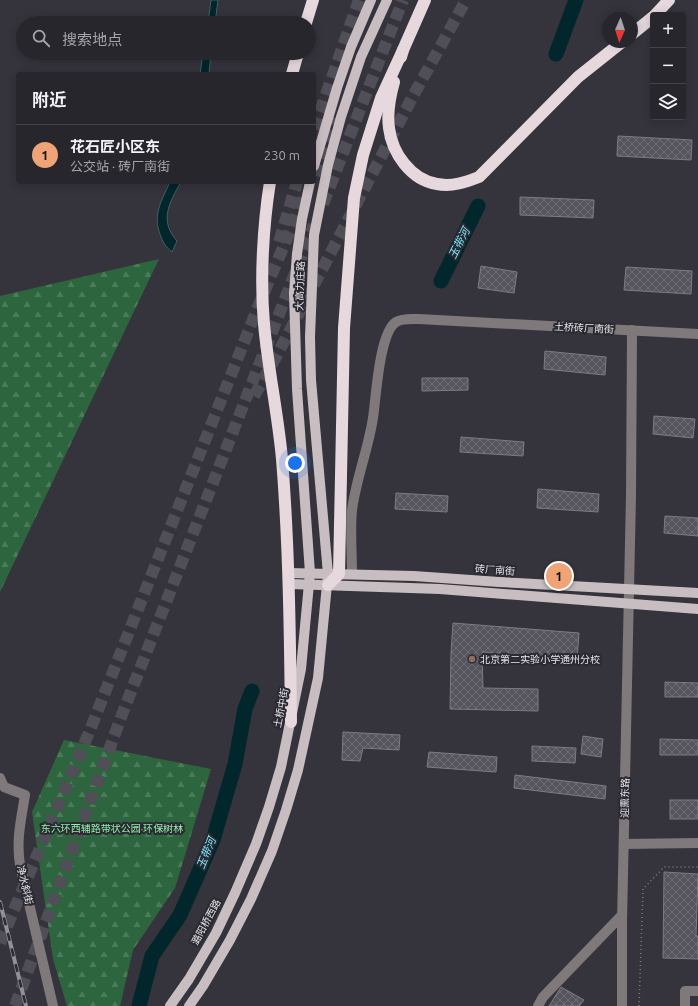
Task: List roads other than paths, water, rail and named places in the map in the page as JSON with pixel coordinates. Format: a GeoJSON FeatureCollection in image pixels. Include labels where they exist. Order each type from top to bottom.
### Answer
{"type":"FeatureCollection","features":[{"type":"Feature","properties":{"kind":"highway"},"geometry":{"type":"LineString","coordinates":[[308,16],[313,0]]}},
{"type":"Feature","properties":{"kind":"highway"},"geometry":{"type":"LineString","coordinates":[[337,577],[344,328],[354,198],[363,155],[381,98],[425,0]]}},
{"type":"Feature","properties":{"kind":"highway"},"geometry":{"type":"LineString","coordinates":[[658,12],[669,0]]}},
{"type":"Feature","properties":{"kind":"highway"},"geometry":{"type":"LineString","coordinates":[[638,29],[650,19]]}},
{"type":"Feature","properties":{"kind":"highway"},"geometry":{"type":"LineString","coordinates":[[403,50],[391,91],[388,127],[391,140],[398,155],[416,175],[438,185],[450,185],[464,183],[479,177],[578,78],[615,48]]}},
{"type":"Feature","properties":{"kind":"highway"},"geometry":{"type":"LineString","coordinates":[[293,72],[296,60]]}},
{"type":"Feature","properties":{"kind":"highway"},"geometry":{"type":"LineString","coordinates":[[270,184],[265,220],[263,271],[264,323],[282,457],[290,578],[291,722]]}},
{"type":"Feature","properties":{"kind":"main road"},"geometry":{"type":"LineString","coordinates":[[316,160],[349,54],[371,0]]}},
{"type":"Feature","properties":{"kind":"main road","name":"大高力庄路"},"geometry":{"type":"LineString","coordinates":[[189,1006],[203,986],[230,940],[251,899],[272,851],[298,770],[318,678],[337,577],[311,380],[310,337],[314,235],[328,165],[341,117],[361,57],[387,0]]}},
{"type":"Feature","properties":{"kind":"main road","name":"大高力庄路"},"geometry":{"type":"LineString","coordinates":[[310,184],[302,219],[297,254],[294,293],[297,389],[310,573]]}},
{"type":"Feature","properties":{"kind":"main road","name":"砖厂南街"},"geometry":{"type":"LineString","coordinates":[[290,578],[310,573],[440,589],[698,608]]}},
{"type":"Feature","properties":{"kind":"main road","name":"土桥中街"},"geometry":{"type":"LineString","coordinates":[[256,844],[281,767],[291,722],[301,669],[310,573]]}},
{"type":"Feature","properties":{"kind":"main road","name":"砖厂南街"},"geometry":{"type":"LineString","coordinates":[[290,578],[309,584],[337,577],[414,576],[698,593]]}},
{"type":"Feature","properties":{"kind":"main road","name":"潞阳桥西路"},"geometry":{"type":"LineString","coordinates":[[170,1006],[189,979],[216,932],[256,844]]}},
{"type":"Feature","properties":{"kind":"street","name":"土桥砖厂南街"},"geometry":{"type":"LineString","coordinates":[[337,577],[352,512],[356,486],[370,438],[381,354],[387,334],[395,322],[405,319],[698,334]]}},
{"type":"Feature","properties":{"kind":"street","name":"迎熏东路"},"geometry":{"type":"LineString","coordinates":[[622,1006],[622,915],[629,589],[632,330]]}},
{"type":"Feature","properties":{"kind":"street","name":"净水斜街"},"geometry":{"type":"LineString","coordinates":[[0,778],[4,787],[25,795],[17,850],[53,1006]]}},
{"type":"Feature","properties":{"kind":"street"},"geometry":{"type":"LineString","coordinates":[[624,844],[698,843]]}},
{"type":"Feature","properties":{"kind":"street"},"geometry":{"type":"LineString","coordinates":[[538,1006],[543,997],[622,915]]}},
{"type":"Feature","properties":{"kind":"street"},"geometry":{"type":"LineString","coordinates":[[685,1006],[685,991],[698,991]]}},
{"type":"Feature","properties":{"kind":"water"},"geometry":{"type":"Polygon","coordinates":[[[211,0],[218,0],[216,16],[209,16],[211,0]]]}},
{"type":"Feature","properties":{"kind":"water"},"geometry":{"type":"Polygon","coordinates":[[[202,60],[210,60],[209,72],[200,72],[202,60]]]}},
{"type":"Feature","properties":{"kind":"water"},"geometry":{"type":"Polygon","coordinates":[[[169,184],[180,184],[170,205],[167,219],[168,226],[177,241],[172,252],[164,244],[157,222],[159,209],[169,184]]]}},
{"type":"Feature","properties":{"kind":"waterway","name":"玉带河"},"geometry":{"type":"LineString","coordinates":[[556,54],[576,0]]}},
{"type":"Feature","properties":{"kind":"waterway","name":"玉带河"},"geometry":{"type":"LineString","coordinates":[[441,281],[478,206]]}},
{"type":"Feature","properties":{"kind":"waterway","name":"玉带河"},"geometry":{"type":"LineString","coordinates":[[139,1006],[152,956],[180,915],[213,840],[235,764],[245,709],[252,691]]}},
{"type":"Feature","properties":{"kind":"tunnel"},"geometry":{"type":"LineString","coordinates":[[316,123],[359,0]]}},
{"type":"Feature","properties":{"kind":"tunnel"},"geometry":{"type":"LineString","coordinates":[[323,204],[403,0]]}},
{"type":"Feature","properties":{"kind":"tunnel"},"geometry":{"type":"LineString","coordinates":[[254,396],[413,96],[466,0]]}},
{"type":"Feature","properties":{"kind":"tunnel"},"geometry":{"type":"LineString","coordinates":[[316,170],[338,119]]}},
{"type":"Feature","properties":{"kind":"tunnel"},"geometry":{"type":"LineString","coordinates":[[279,242],[296,184]]}},
{"type":"Feature","properties":{"kind":"tunnel"},"geometry":{"type":"LineString","coordinates":[[0,943],[90,730],[260,302],[305,196]]}},
{"type":"Feature","properties":{"kind":"tunnel"},"geometry":{"type":"LineString","coordinates":[[15,1006],[123,712],[314,225]]}},
{"type":"Feature","properties":{"kind":"railway"},"geometry":{"type":"LineString","coordinates":[[0,902],[26,1006]]}},
{"type":"Feature","properties":{"kind":"place","name":"花石匠小区东"},"geometry":{"type":"Point","coordinates":[559,576]}},
{"type":"Feature","properties":{"kind":"place","name":"北京第二实验小学通州分校"},"geometry":{"type":"Point","coordinates":[472,659]}},
{"type":"Feature","properties":{"kind":"park label","name":"东六环西辅路带状公园·环保树林"},"geometry":{"type":"Point","coordinates":[112,828]}}]}
